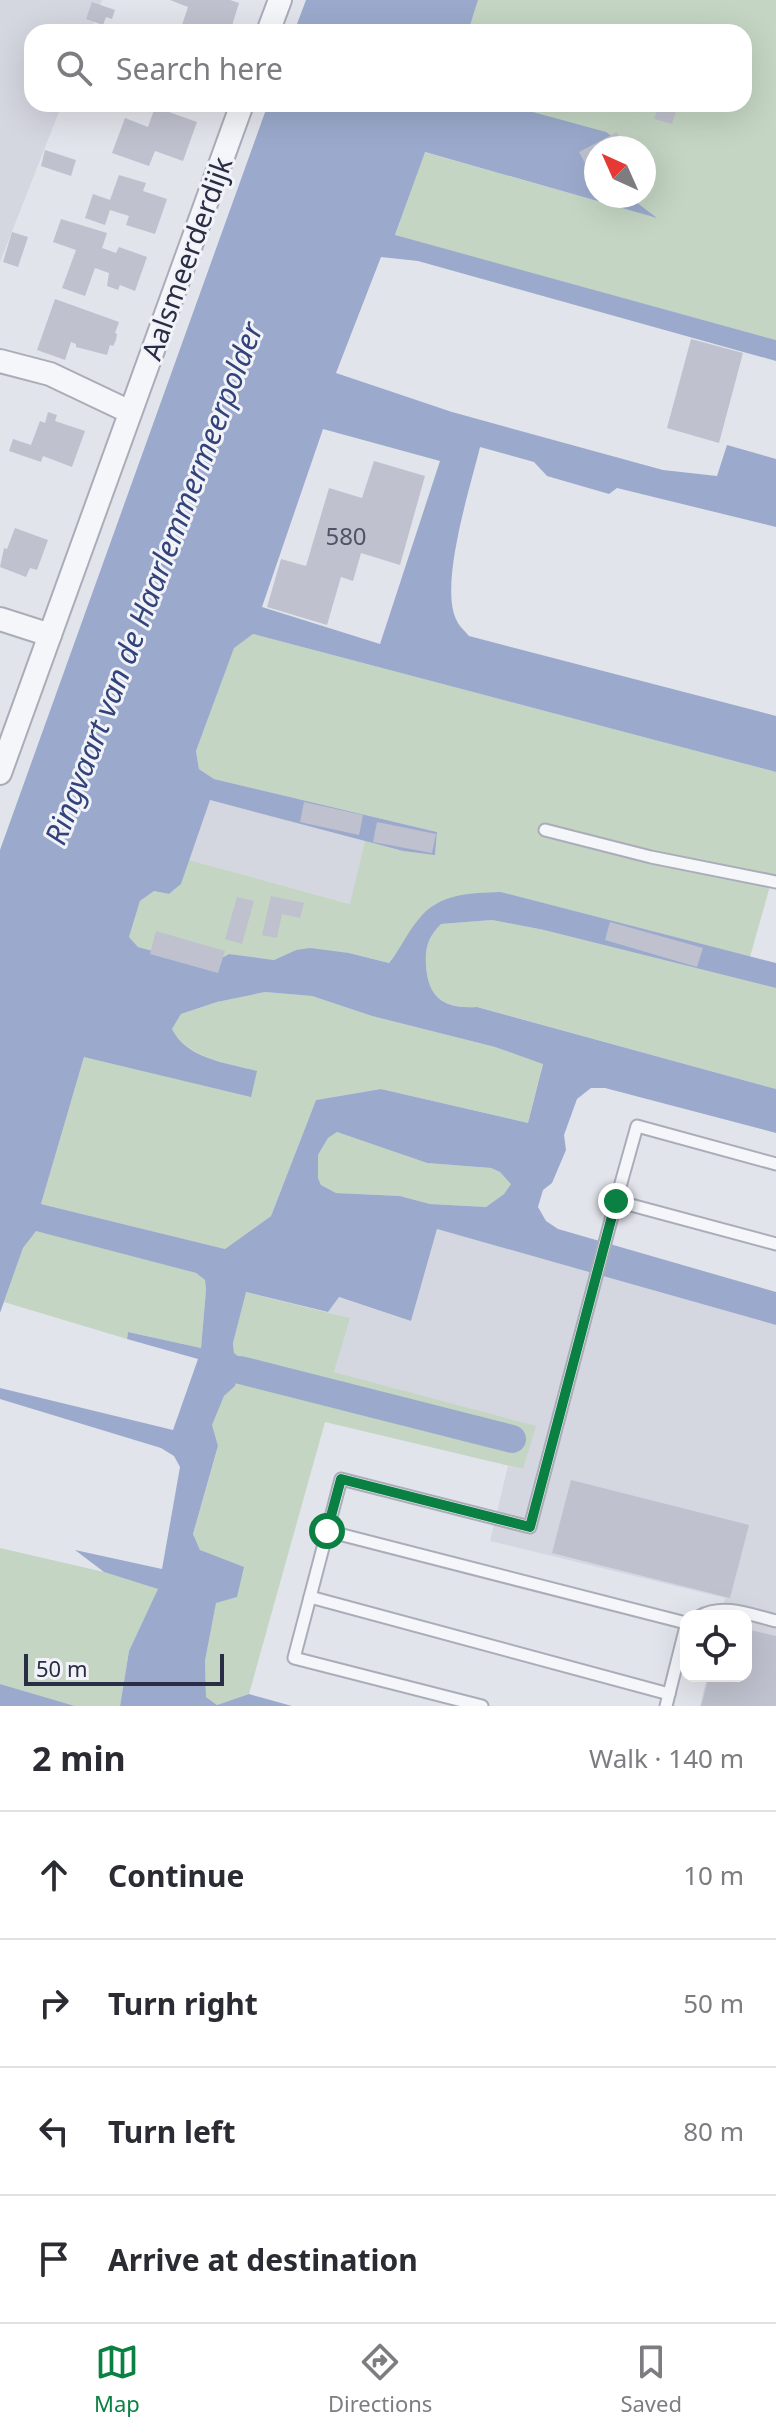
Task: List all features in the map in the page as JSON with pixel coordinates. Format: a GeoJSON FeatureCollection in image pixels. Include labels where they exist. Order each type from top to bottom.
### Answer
{"type":"FeatureCollection","features":[{"type":"Feature","properties":{"kind":"street"},"geometry":{"type":"LineString","coordinates":[[271,24],[280,0]]}},
{"type":"Feature","properties":{"kind":"street","name":"Aalsmeerderdijk"},"geometry":{"type":"LineString","coordinates":[[0,773],[239,112]]}},
{"type":"Feature","properties":{"kind":"street"},"geometry":{"type":"LineString","coordinates":[[0,361],[50,374],[130,412]]}},
{"type":"Feature","properties":{"kind":"street"},"geometry":{"type":"LineString","coordinates":[[0,619],[50,635]]}},
{"type":"Feature","properties":{"kind":"lane"},"geometry":{"type":"LineString","coordinates":[[545,830],[651,857],[776,882]]}},
{"type":"Feature","properties":{"kind":"lane"},"geometry":{"type":"LineString","coordinates":[[482,1706],[294,1658],[341,1479],[530,1527],[593,1281],[637,1126],[776,1164]]}},
{"type":"Feature","properties":{"kind":"lane"},"geometry":{"type":"LineString","coordinates":[[616,1201],[776,1244]]}},
{"type":"Feature","properties":{"kind":"lane"},"geometry":{"type":"LineString","coordinates":[[327,1531],[680,1622]]}},
{"type":"Feature","properties":{"kind":"lane"},"geometry":{"type":"LineString","coordinates":[[310,1597],[667,1700],[680,1648]]}},
{"type":"Feature","properties":{"kind":"lane"},"geometry":{"type":"LineString","coordinates":[[752,1615],[776,1621]]}},
{"type":"Feature","properties":{"kind":"shaded area"},"geometry":{"type":"Polygon","coordinates":[[[0,0],[102,0],[93,24],[24,24],[24,112],[59,112],[0,262],[0,0]]]}},
{"type":"Feature","properties":{"kind":"shaded area"},"geometry":{"type":"Polygon","coordinates":[[[210,800],[365,841],[351,904],[189,860],[210,800]]]}},
{"type":"Feature","properties":{"kind":"shaded area"},"geometry":{"type":"Polygon","coordinates":[[[437,1229],[776,1325],[776,1706],[700,1706],[706,1682],[752,1682],[752,1610],[722,1610],[725,1598],[490,1541],[508,1466],[523,1469],[535,1426],[334,1372],[349,1318],[328,1312],[338,1297],[411,1321],[437,1229]]]}},
{"type":"Feature","properties":{"kind":"green space"},"geometry":{"type":"Polygon","coordinates":[[[478,0],[776,0],[776,340],[395,236],[424,152],[584,197],[584,208],[622,208],[654,217],[643,208],[656,208],[656,136],[598,136],[531,112],[752,112],[752,24],[470,24],[478,0]]]}},
{"type":"Feature","properties":{"kind":"green space"},"geometry":{"type":"Polygon","coordinates":[[[253,634],[776,772],[776,887],[770,886],[750,957],[501,892],[421,916],[389,963],[349,953],[296,950],[274,960],[229,954],[212,963],[190,961],[138,947],[129,937],[140,901],[154,891],[169,894],[181,884],[189,860],[350,904],[365,841],[403,851],[435,854],[437,832],[214,779],[199,769],[196,751],[234,647],[253,634]]]}},
{"type":"Feature","properties":{"kind":"green space"},"geometry":{"type":"Polygon","coordinates":[[[492,920],[776,988],[776,1089],[478,1007],[456,1006],[440,1000],[427,977],[430,938],[441,924],[492,920]]]}},
{"type":"Feature","properties":{"kind":"green space"},"geometry":{"type":"Polygon","coordinates":[[[265,992],[312,996],[372,1016],[495,1047],[543,1063],[528,1123],[381,1089],[316,1100],[271,1216],[225,1249],[41,1204],[84,1057],[256,1071],[198,1053],[187,1047],[172,1029],[181,1014],[217,1002],[265,992]]]}},
{"type":"Feature","properties":{"kind":"green space"},"geometry":{"type":"Polygon","coordinates":[[[337,1132],[427,1163],[491,1168],[512,1183],[504,1194],[486,1207],[430,1204],[400,1196],[336,1193],[321,1185],[318,1155],[328,1138],[337,1132]]]}},
{"type":"Feature","properties":{"kind":"green space"},"geometry":{"type":"Polygon","coordinates":[[[35,1230],[196,1273],[205,1280],[206,1290],[201,1348],[128,1332],[127,1339],[4,1302],[23,1248],[35,1230]]]}},
{"type":"Feature","properties":{"kind":"green space"},"geometry":{"type":"Polygon","coordinates":[[[245,1292],[350,1318],[334,1372],[536,1426],[523,1469],[325,1422],[249,1694],[217,1705],[206,1697],[205,1661],[216,1602],[237,1597],[200,1550],[193,1534],[218,1447],[211,1425],[224,1396],[235,1386],[243,1361],[234,1353],[233,1343],[245,1292]]]}},
{"type":"Feature","properties":{"kind":"green space"},"geometry":{"type":"Polygon","coordinates":[[[0,1548],[104,1572],[159,1589],[129,1651],[120,1706],[75,1706],[0,1684],[0,1548]]]}},
{"type":"Feature","properties":{"kind":"water"},"geometry":{"type":"Polygon","coordinates":[[[306,0],[478,0],[470,24],[297,24],[306,0]]]}},
{"type":"Feature","properties":{"kind":"water","name":"Ringvaart van de Haarlemmermeerpolder"},"geometry":{"type":"Polygon","coordinates":[[[265,112],[532,112],[606,132],[612,136],[584,136],[584,197],[425,152],[395,235],[776,340],[776,361],[418,261],[381,257],[336,373],[452,412],[663,470],[717,476],[727,445],[776,459],[776,527],[617,488],[609,494],[547,476],[534,462],[480,447],[458,536],[451,585],[457,621],[469,636],[776,716],[776,772],[253,634],[234,648],[196,751],[199,769],[214,779],[437,832],[435,855],[403,851],[210,800],[181,884],[169,894],[154,891],[140,901],[129,937],[138,947],[190,961],[212,963],[229,954],[274,960],[296,950],[310,948],[389,963],[414,925],[435,904],[456,896],[501,892],[776,963],[776,988],[492,920],[441,924],[430,938],[426,959],[430,986],[447,1004],[477,1007],[776,1089],[776,1133],[605,1088],[591,1088],[577,1099],[564,1135],[566,1150],[552,1183],[543,1190],[538,1207],[546,1221],[558,1229],[776,1292],[776,1325],[437,1229],[411,1321],[339,1297],[328,1312],[246,1292],[233,1343],[234,1353],[243,1360],[235,1386],[224,1396],[212,1425],[218,1446],[193,1534],[200,1550],[244,1567],[237,1597],[216,1603],[205,1661],[206,1697],[217,1705],[249,1694],[292,1706],[120,1706],[129,1651],[158,1589],[104,1572],[75,1550],[162,1569],[180,1467],[174,1456],[161,1448],[0,1399],[0,1388],[173,1430],[198,1359],[127,1339],[128,1332],[201,1348],[205,1280],[196,1273],[36,1231],[23,1248],[0,1313],[0,850],[265,112]],[[323,429],[262,607],[380,644],[440,461],[323,429]],[[265,992],[217,1002],[181,1014],[172,1029],[187,1047],[209,1058],[257,1071],[251,1097],[84,1057],[41,1204],[225,1249],[271,1216],[316,1100],[381,1089],[528,1123],[543,1064],[495,1047],[372,1016],[312,996],[265,992]],[[337,1132],[328,1138],[318,1155],[318,1178],[321,1185],[336,1193],[400,1196],[430,1204],[486,1207],[504,1194],[511,1184],[500,1172],[491,1168],[427,1163],[337,1132]]]}},
{"type":"Feature","properties":{"kind":"water"},"geometry":{"type":"Polygon","coordinates":[[[622,208],[644,208],[657,218],[622,208]]]}},
{"type":"Feature","properties":{"kind":"water"},"geometry":{"type":"Polygon","coordinates":[[[0,1684],[75,1706],[0,1706],[0,1684]]]}},
{"type":"Feature","properties":{"kind":"building"},"geometry":{"type":"Polygon","coordinates":[[[170,0],[230,0],[239,3],[232,24],[182,24],[188,7],[170,0]]]}},
{"type":"Feature","properties":{"kind":"building"},"geometry":{"type":"Polygon","coordinates":[[[92,2],[115,10],[112,19],[106,17],[103,24],[86,19],[92,2]]]}},
{"type":"Feature","properties":{"kind":"building"},"geometry":{"type":"Polygon","coordinates":[[[153,112],[169,112],[197,122],[183,161],[155,151],[149,166],[112,153],[125,118],[148,127],[153,112]]]}},
{"type":"Feature","properties":{"kind":"building"},"geometry":{"type":"Polygon","coordinates":[[[656,112],[676,112],[672,124],[654,119],[656,112]]]}},
{"type":"Feature","properties":{"kind":"building"},"geometry":{"type":"Polygon","coordinates":[[[45,150],[76,160],[71,176],[41,166],[45,150]]]}},
{"type":"Feature","properties":{"kind":"building"},"geometry":{"type":"Polygon","coordinates":[[[119,175],[146,183],[143,191],[167,199],[155,234],[126,225],[129,216],[110,210],[105,225],[85,218],[93,194],[110,200],[119,175]]]}},
{"type":"Feature","properties":{"kind":"building"},"geometry":{"type":"Polygon","coordinates":[[[61,219],[107,233],[102,248],[116,253],[119,247],[147,257],[135,291],[120,285],[118,290],[107,286],[109,273],[95,268],[85,296],[62,288],[76,250],[53,242],[61,219]]]}},
{"type":"Feature","properties":{"kind":"building"},"geometry":{"type":"Polygon","coordinates":[[[12,232],[28,237],[18,267],[3,262],[12,232]]]}},
{"type":"Feature","properties":{"kind":"building"},"geometry":{"type":"Polygon","coordinates":[[[55,299],[119,322],[116,340],[113,346],[110,345],[107,355],[76,347],[71,342],[65,360],[37,350],[55,299]]]}},
{"type":"Feature","properties":{"kind":"building"},"geometry":{"type":"Polygon","coordinates":[[[691,339],[743,353],[719,443],[667,428],[691,339]]]}},
{"type":"Feature","properties":{"kind":"building"},"geometry":{"type":"Polygon","coordinates":[[[48,412],[57,415],[55,421],[85,431],[72,467],[43,456],[41,462],[9,451],[13,439],[31,445],[40,421],[45,423],[48,412]]]}},
{"type":"Feature","properties":{"kind":"building"},"geometry":{"type":"Polygon","coordinates":[[[374,461],[425,476],[400,565],[361,553],[353,581],[341,577],[327,625],[267,607],[281,559],[306,566],[329,488],[362,498],[374,461]]]}},
{"type":"Feature","properties":{"kind":"building"},"geometry":{"type":"Polygon","coordinates":[[[15,528],[48,540],[37,570],[30,568],[26,577],[0,567],[4,548],[7,549],[15,528]]]}},
{"type":"Feature","properties":{"kind":"building"},"geometry":{"type":"Polygon","coordinates":[[[304,802],[363,815],[359,835],[300,822],[304,802]]]}},
{"type":"Feature","properties":{"kind":"building"},"geometry":{"type":"Polygon","coordinates":[[[377,822],[436,834],[432,853],[373,842],[377,822]]]}},
{"type":"Feature","properties":{"kind":"building"},"geometry":{"type":"Polygon","coordinates":[[[271,896],[304,903],[300,918],[282,914],[277,938],[262,935],[271,896]]]}},
{"type":"Feature","properties":{"kind":"building"},"geometry":{"type":"Polygon","coordinates":[[[237,897],[254,901],[242,944],[225,939],[237,897]]]}},
{"type":"Feature","properties":{"kind":"building"},"geometry":{"type":"Polygon","coordinates":[[[610,922],[703,948],[697,967],[605,940],[610,922]]]}},
{"type":"Feature","properties":{"kind":"building"},"geometry":{"type":"Polygon","coordinates":[[[156,931],[225,951],[218,973],[150,954],[156,931]]]}},
{"type":"Feature","properties":{"kind":"building"},"geometry":{"type":"Polygon","coordinates":[[[571,1480],[749,1525],[730,1598],[552,1553],[571,1480]]]}},
{"type":"Feature","properties":{"kind":"building"},"geometry":{"type":"Polygon","coordinates":[[[752,1630],[776,1636],[776,1706],[701,1706],[707,1682],[752,1682],[752,1630]]]}},
{"type":"Feature","properties":{"kind":"waterway"},"geometry":{"type":"LineString","coordinates":[[240,1370],[512,1439]]}},
{"type":"Feature","properties":{"kind":"route"},"geometry":{"type":"LineString","coordinates":[[327,1531],[341,1479],[530,1527],[616,1201]]}}]}
